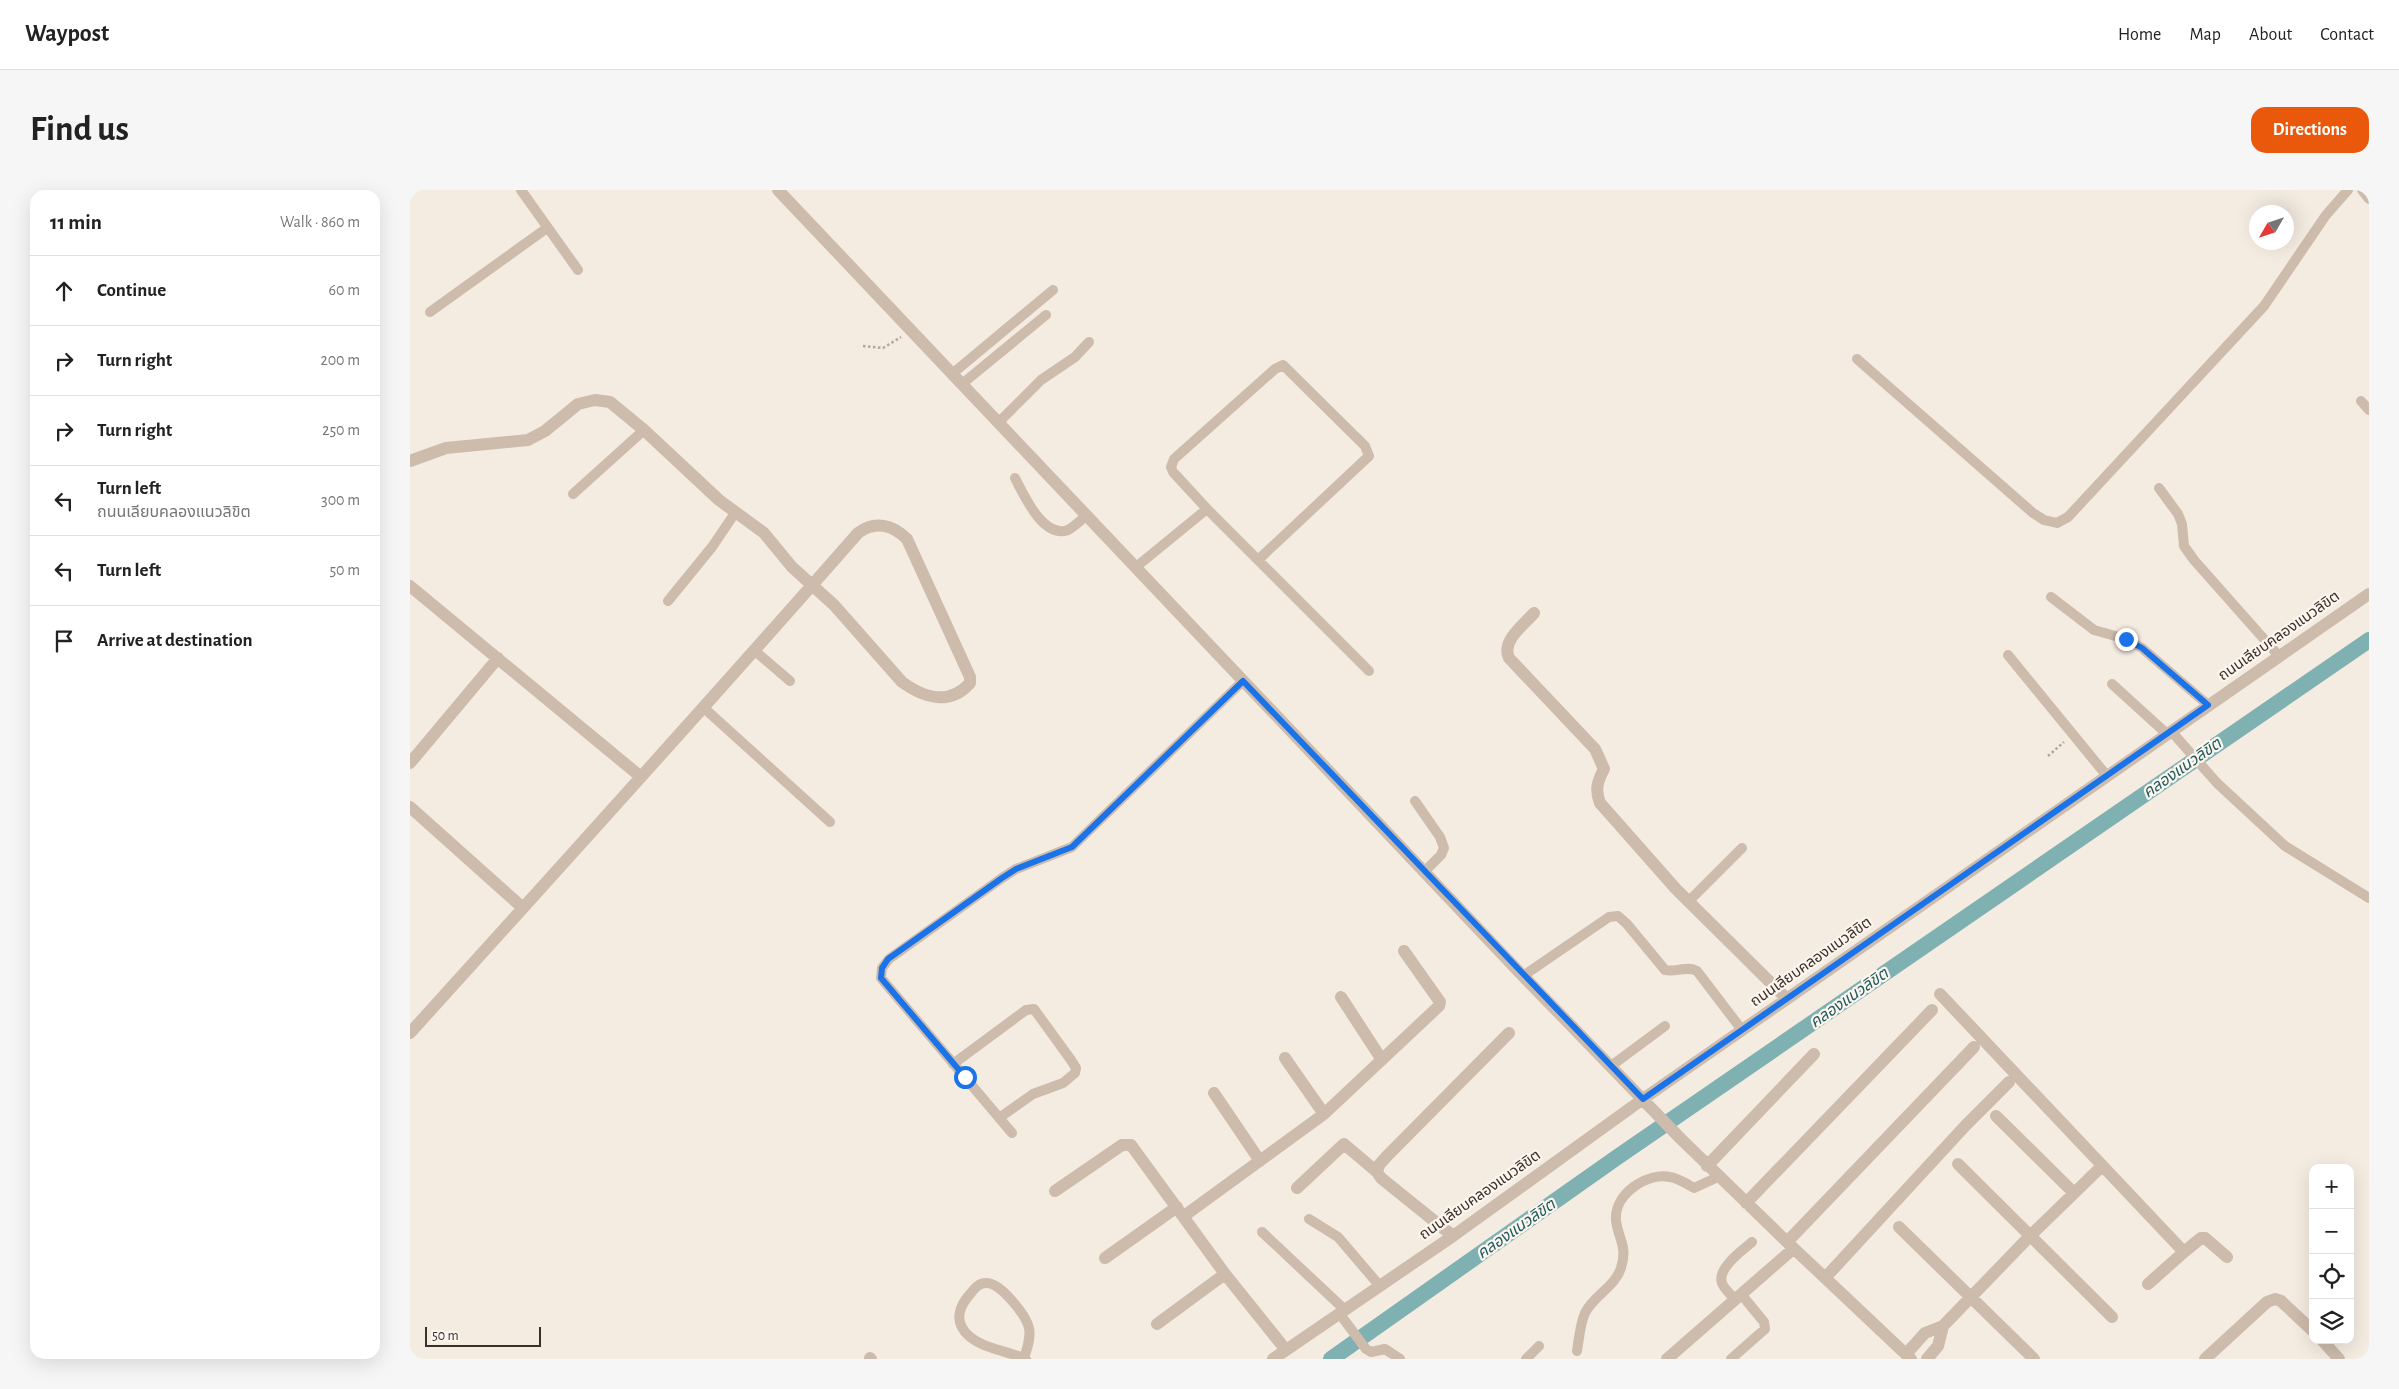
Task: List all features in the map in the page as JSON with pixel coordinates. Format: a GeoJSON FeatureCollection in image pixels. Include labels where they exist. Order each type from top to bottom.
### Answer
{"type":"FeatureCollection","features":[{"type":"Feature","properties":{"kind":"street"},"geometry":{"type":"LineString","coordinates":[[778,190],[1424,872],[1707,1166],[1909,1356],[1925,1333],[1942,1326],[2101,1167]]}},
{"type":"Feature","properties":{"kind":"street"},"geometry":{"type":"LineString","coordinates":[[410,461],[446,448],[528,440],[545,431],[578,404],[595,400],[610,402],[644,430],[735,513],[764,533],[811,586],[834,605],[902,682],[915,692],[931,697],[945,698],[958,693],[970,683],[970,677],[907,539],[897,529],[881,524],[862,530],[811,586],[704,708],[410,1034]]}},
{"type":"Feature","properties":{"kind":"street"},"geometry":{"type":"LineString","coordinates":[[410,586],[642,776]]}},
{"type":"Feature","properties":{"kind":"street","name":"ถนนเลียบคลองแนวลิขิต"},"geometry":{"type":"LineString","coordinates":[[1273,1359],[1453,1236],[1643,1099],[2369,594]]}},
{"type":"Feature","properties":{"kind":"street"},"geometry":{"type":"LineString","coordinates":[[1534,613],[1507,643],[1506,651],[1509,658],[1595,749],[1604,769],[1598,780],[1596,792],[1600,803],[1688,902],[1787,999]]}},
{"type":"Feature","properties":{"kind":"street"},"geometry":{"type":"LineString","coordinates":[[410,764],[498,658]]}},
{"type":"Feature","properties":{"kind":"street"},"geometry":{"type":"LineString","coordinates":[[410,807],[523,908]]}},
{"type":"Feature","properties":{"kind":"street"},"geometry":{"type":"LineString","coordinates":[[1105,1258],[1260,1161],[1324,1114],[1439,1006],[1440,1002],[1404,950]]}},
{"type":"Feature","properties":{"kind":"street"},"geometry":{"type":"LineString","coordinates":[[1940,994],[2101,1167],[2184,1252]]}},
{"type":"Feature","properties":{"kind":"street"},"geometry":{"type":"LineString","coordinates":[[1341,997],[1382,1060]]}},
{"type":"Feature","properties":{"kind":"street"},"geometry":{"type":"LineString","coordinates":[[1746,1203],[1932,1010]]}},
{"type":"Feature","properties":{"kind":"street"},"geometry":{"type":"LineString","coordinates":[[1377,1172],[1379,1165],[1387,1156],[1509,1033]]}},
{"type":"Feature","properties":{"kind":"street"},"geometry":{"type":"LineString","coordinates":[[1667,1359],[1738,1296],[1790,1246],[1974,1047]]}},
{"type":"Feature","properties":{"kind":"street"},"geometry":{"type":"LineString","coordinates":[[1707,1166],[1814,1054]]}},
{"type":"Feature","properties":{"kind":"street"},"geometry":{"type":"LineString","coordinates":[[1285,1058],[1324,1114]]}},
{"type":"Feature","properties":{"kind":"street"},"geometry":{"type":"LineString","coordinates":[[1825,1278],[1966,1124],[2009,1082]]}},
{"type":"Feature","properties":{"kind":"street"},"geometry":{"type":"LineString","coordinates":[[1214,1093],[1260,1161]]}},
{"type":"Feature","properties":{"kind":"street"},"geometry":{"type":"LineString","coordinates":[[1996,1116],[2074,1193]]}},
{"type":"Feature","properties":{"kind":"street"},"geometry":{"type":"LineString","coordinates":[[1055,1191],[1126,1144],[1131,1145],[1225,1274],[1286,1350]]}},
{"type":"Feature","properties":{"kind":"street"},"geometry":{"type":"LineString","coordinates":[[1297,1188],[1344,1144],[1377,1172],[1380,1178],[1453,1236]]}},
{"type":"Feature","properties":{"kind":"street"},"geometry":{"type":"LineString","coordinates":[[1958,1164],[2112,1317]]}},
{"type":"Feature","properties":{"kind":"street"},"geometry":{"type":"LineString","coordinates":[[1899,1227],[2034,1359]]}},
{"type":"Feature","properties":{"kind":"street"},"geometry":{"type":"LineString","coordinates":[[2148,1284],[2201,1238],[2205,1238],[2227,1257]]}},
{"type":"Feature","properties":{"kind":"street"},"geometry":{"type":"LineString","coordinates":[[1157,1324],[1225,1274]]}},
{"type":"Feature","properties":{"kind":"street"},"geometry":{"type":"LineString","coordinates":[[2206,1359],[2267,1302],[2274,1299],[2282,1301],[2309,1327]]}},
{"type":"Feature","properties":{"kind":"street"},"geometry":{"type":"LineString","coordinates":[[1927,1359],[1938,1346],[1942,1326]]}},
{"type":"Feature","properties":{"kind":"street"},"geometry":{"type":"LineString","coordinates":[[2326,1344],[2339,1359]]}},
{"type":"Feature","properties":{"kind":"lane"},"geometry":{"type":"LineString","coordinates":[[521,190],[578,270]]}},
{"type":"Feature","properties":{"kind":"lane"},"geometry":{"type":"LineString","coordinates":[[1857,359],[2033,513],[2044,520],[2057,523],[2068,517],[2264,306],[2326,215],[2348,190]]}},
{"type":"Feature","properties":{"kind":"lane"},"geometry":{"type":"LineString","coordinates":[[2362,190],[2369,199]]}},
{"type":"Feature","properties":{"kind":"lane"},"geometry":{"type":"LineString","coordinates":[[430,312],[547,228]]}},
{"type":"Feature","properties":{"kind":"lane"},"geometry":{"type":"LineString","coordinates":[[952,374],[1053,290]]}},
{"type":"Feature","properties":{"kind":"lane"},"geometry":{"type":"LineString","coordinates":[[962,384],[1046,315]]}},
{"type":"Feature","properties":{"kind":"lane"},"geometry":{"type":"LineString","coordinates":[[998,423],[1041,380],[1075,356],[1089,342]]}},
{"type":"Feature","properties":{"kind":"lane"},"geometry":{"type":"LineString","coordinates":[[1258,560],[1369,456],[1365,446],[1283,365],[1275,369],[1174,459],[1171,466],[1173,472],[1207,509],[1258,560],[1369,671]]}},
{"type":"Feature","properties":{"kind":"lane"},"geometry":{"type":"LineString","coordinates":[[2361,401],[2369,410]]}},
{"type":"Feature","properties":{"kind":"lane"},"geometry":{"type":"LineString","coordinates":[[573,494],[644,430]]}},
{"type":"Feature","properties":{"kind":"lane"},"geometry":{"type":"LineString","coordinates":[[1015,478],[1038,517],[1051,529],[1059,531],[1068,529],[1087,515]]}},
{"type":"Feature","properties":{"kind":"lane"},"geometry":{"type":"LineString","coordinates":[[2159,488],[2178,514],[2182,524],[2184,546],[2194,560],[2279,656]]}},
{"type":"Feature","properties":{"kind":"lane"},"geometry":{"type":"LineString","coordinates":[[1136,567],[1207,509]]}},
{"type":"Feature","properties":{"kind":"lane"},"geometry":{"type":"LineString","coordinates":[[668,601],[712,547],[735,513]]}},
{"type":"Feature","properties":{"kind":"lane"},"geometry":{"type":"LineString","coordinates":[[2051,597],[2094,630],[2126,639],[2142,648],[2208,705]]}},
{"type":"Feature","properties":{"kind":"lane"},"geometry":{"type":"LineString","coordinates":[[755,651],[790,681]]}},
{"type":"Feature","properties":{"kind":"lane"},"geometry":{"type":"LineString","coordinates":[[2008,655],[2107,776]]}},
{"type":"Feature","properties":{"kind":"lane"},"geometry":{"type":"LineString","coordinates":[[1012,1132],[881,978],[882,968],[888,959],[1016,869],[1072,847],[1243,681]]}},
{"type":"Feature","properties":{"kind":"lane"},"geometry":{"type":"LineString","coordinates":[[2112,684],[2180,742],[2197,762],[2284,846],[2369,898]]}},
{"type":"Feature","properties":{"kind":"lane"},"geometry":{"type":"LineString","coordinates":[[704,708],[830,822]]}},
{"type":"Feature","properties":{"kind":"lane"},"geometry":{"type":"LineString","coordinates":[[1416,801],[1440,837],[1444,848],[1441,855],[1424,872]]}},
{"type":"Feature","properties":{"kind":"lane"},"geometry":{"type":"LineString","coordinates":[[1688,902],[1742,848]]}},
{"type":"Feature","properties":{"kind":"lane"},"geometry":{"type":"LineString","coordinates":[[1523,976],[1609,917],[1618,916],[1666,970],[1679,971],[1690,968],[1697,971],[1742,1030]]}},
{"type":"Feature","properties":{"kind":"lane"},"geometry":{"type":"LineString","coordinates":[[953,1064],[1026,1010],[1034,1009],[1071,1060],[1076,1068],[1075,1073],[1063,1083],[1033,1094],[1000,1118]]}},
{"type":"Feature","properties":{"kind":"lane"},"geometry":{"type":"LineString","coordinates":[[1611,1066],[1664,1026]]}},
{"type":"Feature","properties":{"kind":"lane"},"geometry":{"type":"LineString","coordinates":[[1577,1351],[1585,1313],[1617,1278],[1621,1268],[1625,1251],[1616,1219],[1620,1201],[1631,1190],[1652,1178],[1671,1177],[1694,1188],[1718,1177]]}},
{"type":"Feature","properties":{"kind":"lane"},"geometry":{"type":"LineString","coordinates":[[1309,1219],[1338,1237],[1379,1285]]}},
{"type":"Feature","properties":{"kind":"lane"},"geometry":{"type":"LineString","coordinates":[[1262,1232],[1342,1311],[1347,1324],[1361,1343],[1371,1352],[1385,1349],[1400,1359]]}},
{"type":"Feature","properties":{"kind":"lane"},"geometry":{"type":"LineString","coordinates":[[1731,1359],[1765,1329],[1764,1322],[1738,1296],[1722,1284],[1723,1270],[1752,1242]]}},
{"type":"Feature","properties":{"kind":"lane"},"geometry":{"type":"LineString","coordinates":[[984,1282],[991,1283],[1004,1292],[1025,1317],[1029,1328],[1029,1339],[1025,1359],[981,1344],[969,1336],[962,1328],[958,1317],[961,1304],[976,1287],[984,1282]]}},
{"type":"Feature","properties":{"kind":"lane"},"geometry":{"type":"LineString","coordinates":[[1526,1359],[1539,1346]]}},
{"type":"Feature","properties":{"kind":"path"},"geometry":{"type":"LineString","coordinates":[[863,346],[883,348],[893,344],[910,330]]}},
{"type":"Feature","properties":{"kind":"path"},"geometry":{"type":"LineString","coordinates":[[2048,756],[2073,735]]}},
{"type":"Feature","properties":{"kind":"waterway","name":"คลองแนวลิขิต"},"geometry":{"type":"LineString","coordinates":[[1331,1359],[1616,1158],[2369,640]]}},
{"type":"Feature","properties":{"kind":"route"},"geometry":{"type":"LineString","coordinates":[[965,1077],[881,978],[882,968],[888,959],[1016,869],[1060,850],[1072,847],[1243,681],[1523,976],[1643,1099],[2208,705],[2142,648],[2126,639]]}}]}
